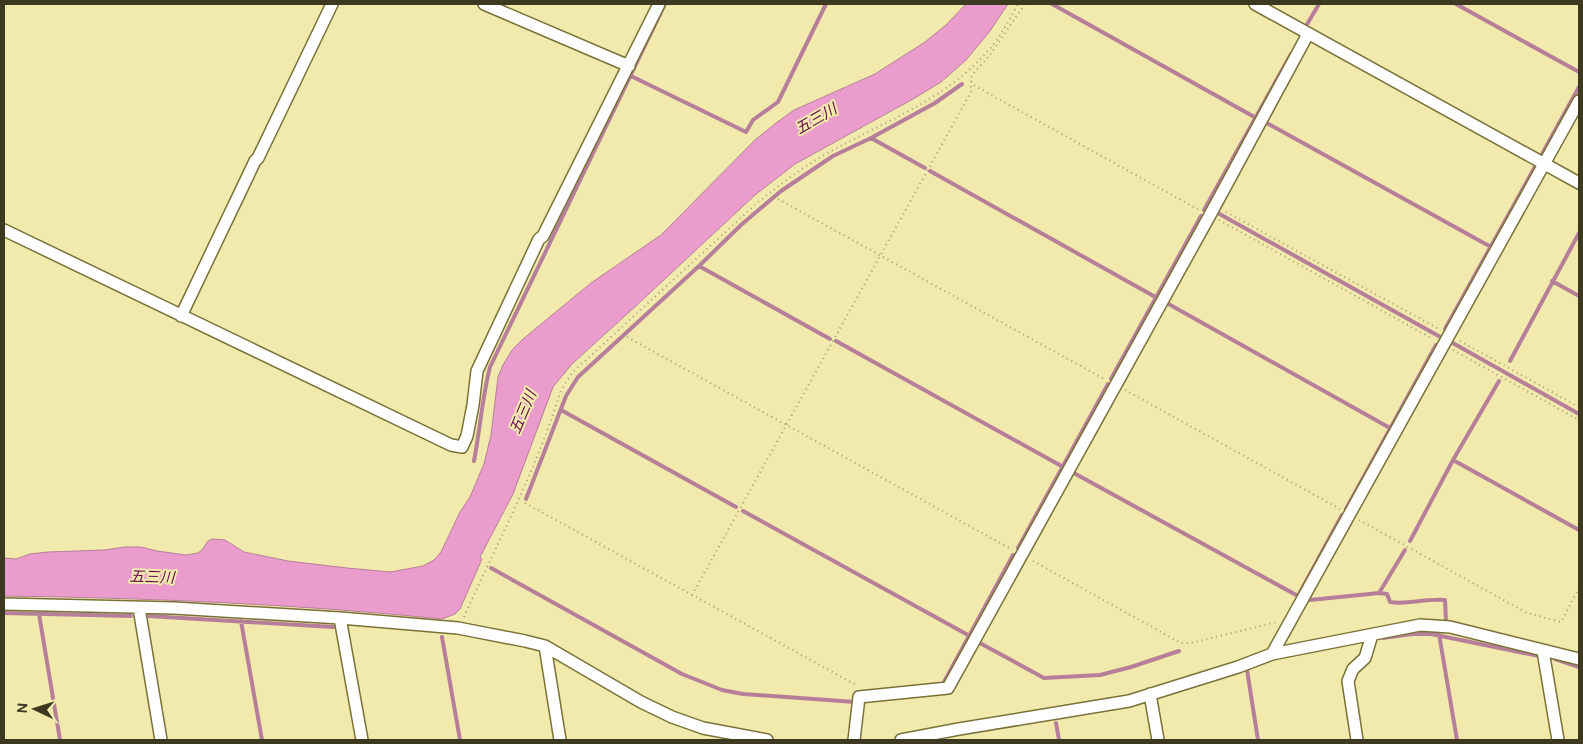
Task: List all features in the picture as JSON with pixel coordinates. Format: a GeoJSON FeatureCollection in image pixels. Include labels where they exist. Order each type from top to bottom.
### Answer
{"type":"FeatureCollection","features":[{"type":"Feature","properties":{"kind":"street"},"geometry":{"type":"LineString","coordinates":[[181,316],[332,4]]}},
{"type":"Feature","properties":{"kind":"street"},"geometry":{"type":"LineString","coordinates":[[484,4],[629,66]]}},
{"type":"Feature","properties":{"kind":"street"},"geometry":{"type":"LineString","coordinates":[[4,230],[226,336],[227,339],[451,445],[462,447],[468,436],[476,371],[539,239],[543,236],[659,4]]}},
{"type":"Feature","properties":{"kind":"street"},"geometry":{"type":"LineString","coordinates":[[1255,4],[1579,183]]}},
{"type":"Feature","properties":{"kind":"street"},"geometry":{"type":"LineString","coordinates":[[854,740],[859,697],[948,688],[1308,34]]}},
{"type":"Feature","properties":{"kind":"street"},"geometry":{"type":"LineString","coordinates":[[1272,654],[1579,101]]}},
{"type":"Feature","properties":{"kind":"street"},"geometry":{"type":"LineString","coordinates":[[4,604],[174,608],[340,618],[458,628],[545,646],[641,702],[672,717],[703,728],[762,740]]}},
{"type":"Feature","properties":{"kind":"street"},"geometry":{"type":"LineString","coordinates":[[139,608],[161,740]]}},
{"type":"Feature","properties":{"kind":"street"},"geometry":{"type":"LineString","coordinates":[[340,618],[362,740]]}},
{"type":"Feature","properties":{"kind":"street"},"geometry":{"type":"LineString","coordinates":[[901,740],[960,734],[1129,701],[1238,667],[1272,654],[1420,624],[1450,627],[1579,659]]}},
{"type":"Feature","properties":{"kind":"street"},"geometry":{"type":"LineString","coordinates":[[1357,740],[1348,682],[1353,669],[1365,658],[1372,635]]}},
{"type":"Feature","properties":{"kind":"street"},"geometry":{"type":"LineString","coordinates":[[545,646],[560,740]]}},
{"type":"Feature","properties":{"kind":"street"},"geometry":{"type":"LineString","coordinates":[[1543,651],[1558,740]]}},
{"type":"Feature","properties":{"kind":"street"},"geometry":{"type":"LineString","coordinates":[[1150,694],[1158,740]]}},
{"type":"Feature","properties":{"kind":"path"},"geometry":{"type":"LineString","coordinates":[[458,628],[486,566],[520,499],[560,393],[573,372],[757,203],[787,179],[819,158],[928,100],[967,72],[988,51],[1018,4]]}},
{"type":"Feature","properties":{"kind":"path"},"geometry":{"type":"LineString","coordinates":[[692,595],[970,92],[972,76],[990,55],[1026,4]]}},
{"type":"Feature","properties":{"kind":"path"},"geometry":{"type":"LineString","coordinates":[[972,81],[975,86],[1212,211],[1447,340],[1579,406]]}},
{"type":"Feature","properties":{"kind":"path"},"geometry":{"type":"LineString","coordinates":[[778,199],[1527,613],[1561,622],[1579,588]]}},
{"type":"Feature","properties":{"kind":"path"},"geometry":{"type":"LineString","coordinates":[[1212,211],[1447,340],[1579,420]]}},
{"type":"Feature","properties":{"kind":"path"},"geometry":{"type":"LineString","coordinates":[[627,337],[1181,643],[1191,643],[1271,623],[1292,621]]}},
{"type":"Feature","properties":{"kind":"path"},"geometry":{"type":"LineString","coordinates":[[526,503],[860,687],[859,697]]}},
{"type":"Feature","properties":{"kind":"water","name":"五三川"},"geometry":{"type":"Polygon","coordinates":[[[966,4],[1008,4],[990,31],[966,60],[941,82],[795,164],[755,195],[572,364],[553,387],[513,494],[480,557],[482,559],[460,609],[455,614],[442,619],[333,609],[223,603],[114,598],[4,596],[4,558],[16,559],[30,554],[48,552],[141,547],[186,555],[198,553],[208,541],[213,539],[225,540],[244,552],[288,561],[347,568],[390,572],[423,566],[434,560],[441,552],[460,512],[470,497],[484,464],[491,435],[498,377],[512,350],[591,283],[661,235],[755,140],[776,123],[794,110],[875,74],[925,42],[946,25],[966,4]]]}},
{"type":"Feature","properties":{"kind":"waterway"},"geometry":{"type":"LineString","coordinates":[[474,461],[490,367],[665,4]]}},
{"type":"Feature","properties":{"kind":"waterway"},"geometry":{"type":"LineString","coordinates":[[631,76],[746,132],[753,120],[778,102],[826,4]]}},
{"type":"Feature","properties":{"kind":"waterway"},"geometry":{"type":"LineString","coordinates":[[1052,4],[1258,119]]}},
{"type":"Feature","properties":{"kind":"waterway"},"geometry":{"type":"LineString","coordinates":[[1306,26],[1319,4]]}},
{"type":"Feature","properties":{"kind":"waterway"},"geometry":{"type":"LineString","coordinates":[[1456,4],[1579,72]]}},
{"type":"Feature","properties":{"kind":"waterway"},"geometry":{"type":"LineString","coordinates":[[1204,210],[1291,54]]}},
{"type":"Feature","properties":{"kind":"waterway"},"geometry":{"type":"LineString","coordinates":[[526,499],[566,396],[578,377],[741,225],[781,191],[833,156],[871,138],[935,103],[962,84]]}},
{"type":"Feature","properties":{"kind":"waterway"},"geometry":{"type":"LineString","coordinates":[[1542,154],[1579,87]]}},
{"type":"Feature","properties":{"kind":"waterway"},"geometry":{"type":"LineString","coordinates":[[1265,122],[1491,247]]}},
{"type":"Feature","properties":{"kind":"waterway"},"geometry":{"type":"LineString","coordinates":[[871,138],[925,168]]}},
{"type":"Feature","properties":{"kind":"waterway"},"geometry":{"type":"LineString","coordinates":[[1445,329],[1536,165]]}},
{"type":"Feature","properties":{"kind":"waterway"},"geometry":{"type":"LineString","coordinates":[[930,171],[1159,299]]}},
{"type":"Feature","properties":{"kind":"waterway"},"geometry":{"type":"LineString","coordinates":[[1216,212],[1444,339]]}},
{"type":"Feature","properties":{"kind":"waterway"},"geometry":{"type":"LineString","coordinates":[[1111,379],[1201,216]]}},
{"type":"Feature","properties":{"kind":"waterway"},"geometry":{"type":"LineString","coordinates":[[1510,361],[1579,233]]}},
{"type":"Feature","properties":{"kind":"waterway"},"geometry":{"type":"LineString","coordinates":[[699,266],[830,339]]}},
{"type":"Feature","properties":{"kind":"waterway"},"geometry":{"type":"LineString","coordinates":[[1552,281],[1579,296]]}},
{"type":"Feature","properties":{"kind":"waterway"},"geometry":{"type":"LineString","coordinates":[[1165,302],[1390,428]]}},
{"type":"Feature","properties":{"kind":"waterway"},"geometry":{"type":"LineString","coordinates":[[836,341],[1065,468]]}},
{"type":"Feature","properties":{"kind":"waterway"},"geometry":{"type":"LineString","coordinates":[[1451,342],[1579,414]]}},
{"type":"Feature","properties":{"kind":"waterway"},"geometry":{"type":"LineString","coordinates":[[1346,509],[1436,345]]}},
{"type":"Feature","properties":{"kind":"waterway"},"geometry":{"type":"LineString","coordinates":[[1410,541],[1453,460],[1499,381]]}},
{"type":"Feature","properties":{"kind":"waterway"},"geometry":{"type":"LineString","coordinates":[[1018,548],[1108,384]]}},
{"type":"Feature","properties":{"kind":"waterway"},"geometry":{"type":"LineString","coordinates":[[561,410],[736,507]]}},
{"type":"Feature","properties":{"kind":"waterway"},"geometry":{"type":"LineString","coordinates":[[1453,460],[1579,530]]}},
{"type":"Feature","properties":{"kind":"waterway"},"geometry":{"type":"LineString","coordinates":[[1072,472],[1298,596],[1342,515]]}},
{"type":"Feature","properties":{"kind":"waterway"},"geometry":{"type":"LineString","coordinates":[[743,511],[968,635]]}},
{"type":"Feature","properties":{"kind":"waterway"},"geometry":{"type":"LineString","coordinates":[[1379,593],[1405,550]]}},
{"type":"Feature","properties":{"kind":"waterway"},"geometry":{"type":"LineString","coordinates":[[944,682],[1013,555]]}},
{"type":"Feature","properties":{"kind":"waterway"},"geometry":{"type":"LineString","coordinates":[[491,568],[682,674],[722,690],[743,694],[855,702]]}},
{"type":"Feature","properties":{"kind":"waterway"},"geometry":{"type":"LineString","coordinates":[[1310,600],[1379,593],[1387,594],[1390,602],[1404,603],[1445,600],[1446,621]]}},
{"type":"Feature","properties":{"kind":"waterway"},"geometry":{"type":"LineString","coordinates":[[4,613],[131,616]]}},
{"type":"Feature","properties":{"kind":"waterway"},"geometry":{"type":"LineString","coordinates":[[39,614],[60,740]]}},
{"type":"Feature","properties":{"kind":"waterway"},"geometry":{"type":"LineString","coordinates":[[149,616],[333,627]]}},
{"type":"Feature","properties":{"kind":"waterway"},"geometry":{"type":"LineString","coordinates":[[241,621],[262,740]]}},
{"type":"Feature","properties":{"kind":"waterway"},"geometry":{"type":"LineString","coordinates":[[1383,638],[1431,634],[1539,656]]}},
{"type":"Feature","properties":{"kind":"waterway"},"geometry":{"type":"LineString","coordinates":[[1439,634],[1457,740]]}},
{"type":"Feature","properties":{"kind":"waterway"},"geometry":{"type":"LineString","coordinates":[[442,637],[460,740]]}},
{"type":"Feature","properties":{"kind":"waterway"},"geometry":{"type":"LineString","coordinates":[[978,642],[1044,678],[1100,675],[1179,651]]}},
{"type":"Feature","properties":{"kind":"waterway"},"geometry":{"type":"LineString","coordinates":[[1555,659],[1579,667]]}},
{"type":"Feature","properties":{"kind":"waterway"},"geometry":{"type":"LineString","coordinates":[[1247,670],[1258,740]]}},
{"type":"Feature","properties":{"kind":"waterway"},"geometry":{"type":"LineString","coordinates":[[1056,723],[1059,740]]}}]}
